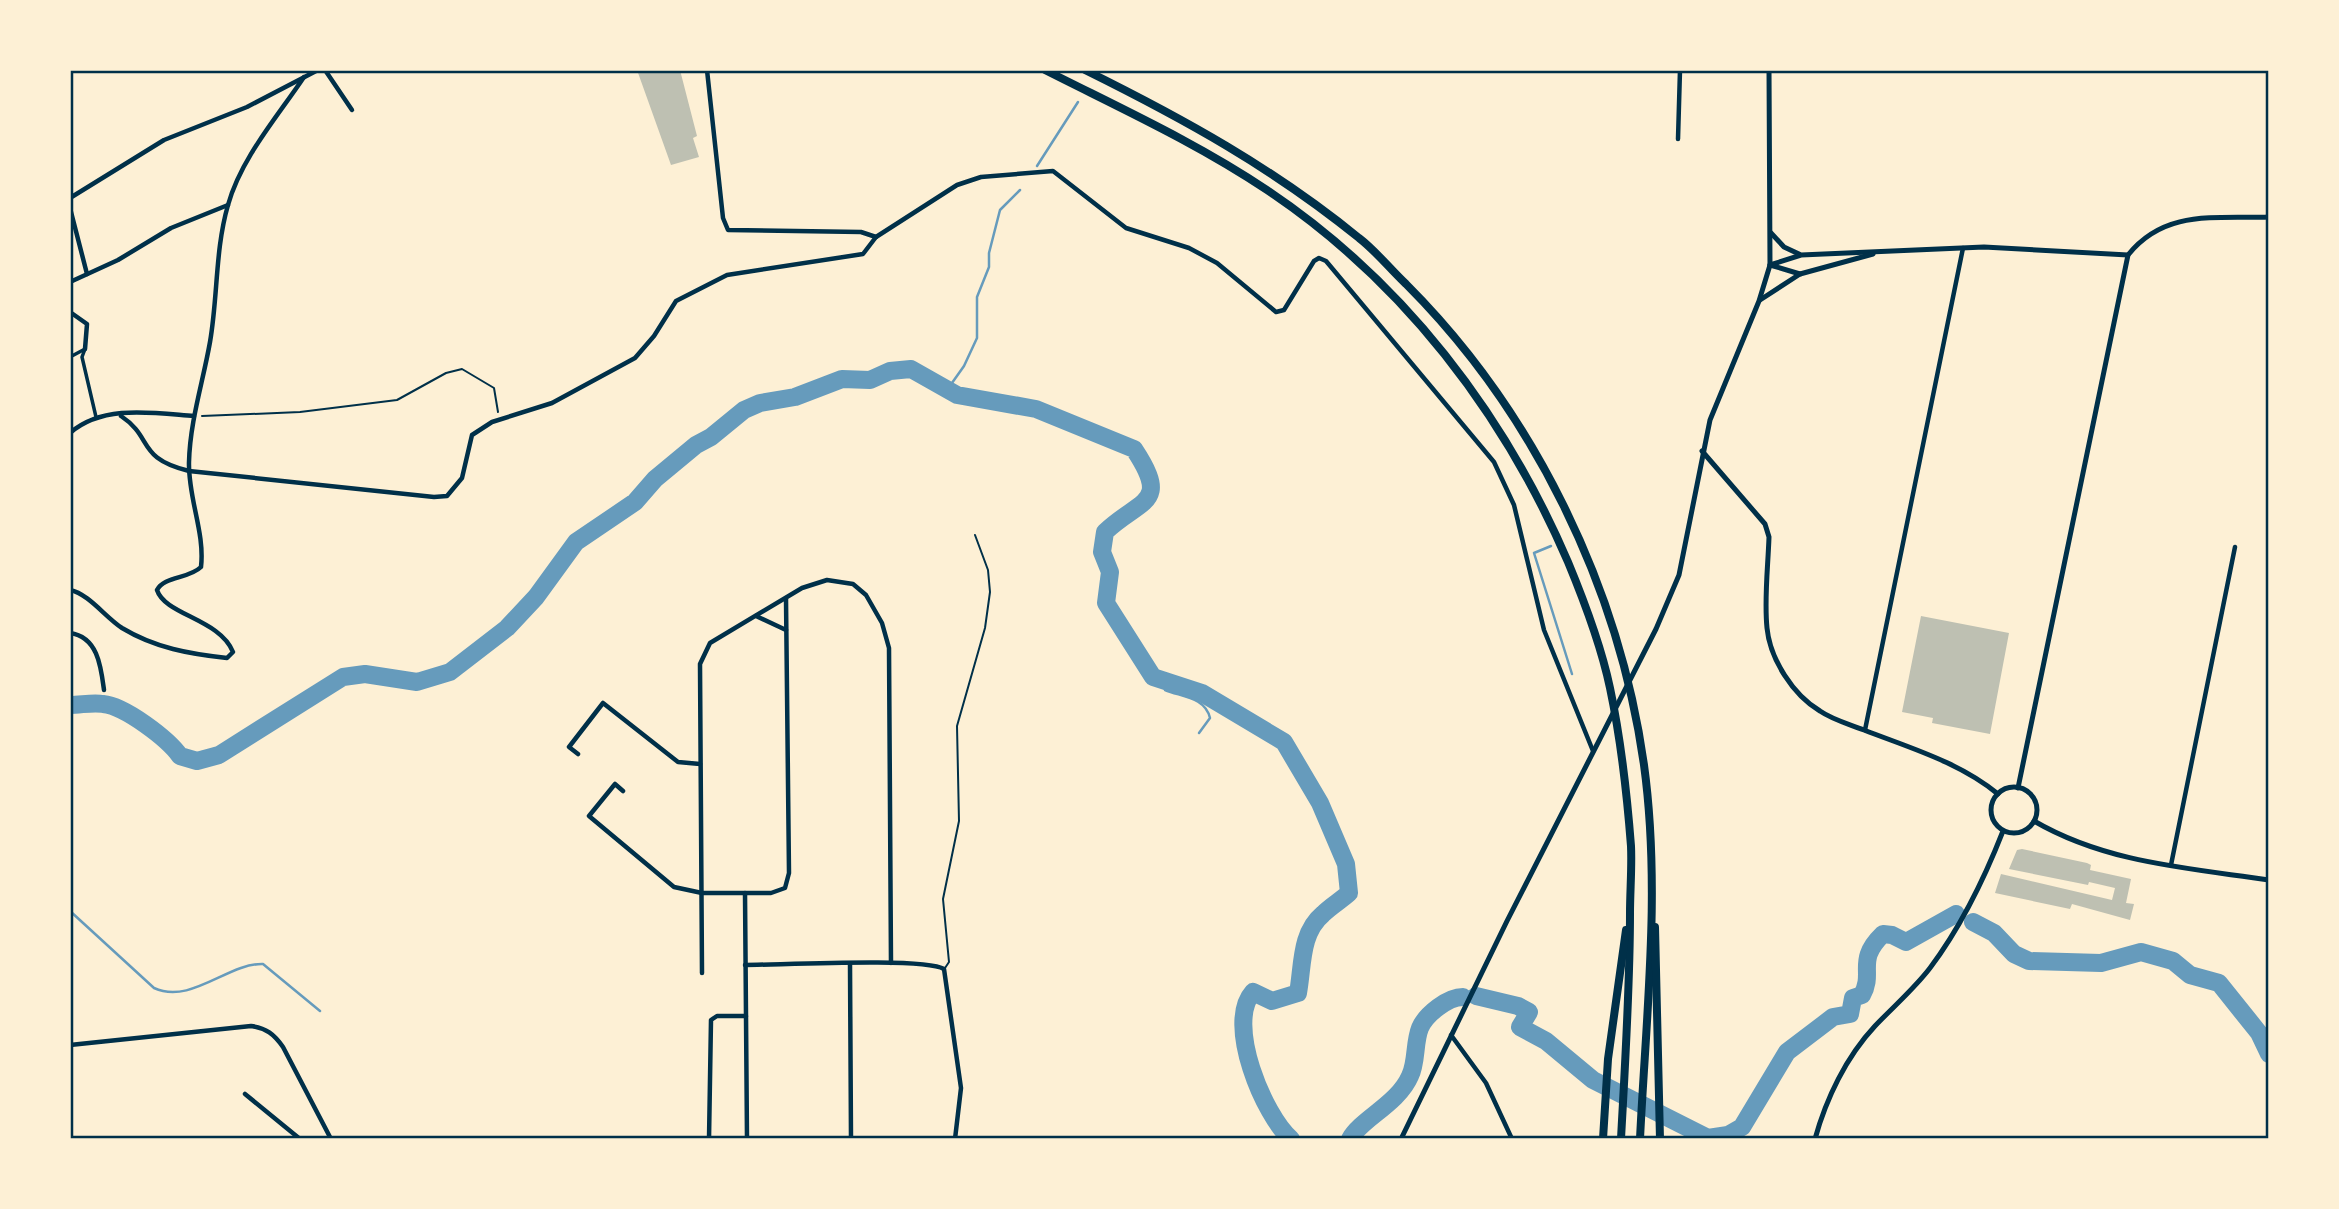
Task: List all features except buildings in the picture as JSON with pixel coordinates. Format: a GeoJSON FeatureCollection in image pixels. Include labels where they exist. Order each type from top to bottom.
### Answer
{"type":"FeatureCollection","features":[{"type":"Feature","properties":{"kind":"highway"},"geometry":{"type":"LineString","coordinates":[[1045,70],[1180,137],[1270,192],[1352,256],[1426,331],[1489,412],[1544,506],[1585,603],[1610,687],[1623,767],[1631,850],[1621,1139]]}},
{"type":"Feature","properties":{"kind":"highway"},"geometry":{"type":"LineString","coordinates":[[1085,70],[1188,121],[1279,177],[1362,240],[1439,317],[1504,402],[1559,495],[1602,596],[1628,685],[1644,766],[1654,910],[1640,1139]]}},
{"type":"Feature","properties":{"kind":"highway"},"geometry":{"type":"LineString","coordinates":[[1603,1138],[1608,1059],[1627,949]]}},
{"type":"Feature","properties":{"kind":"highway"},"geometry":{"type":"LineString","coordinates":[[1653,951],[1660,1139]]}},
{"type":"Feature","properties":{"kind":"street"},"geometry":{"type":"LineString","coordinates":[[70,198],[164,140],[247,107],[318,70]]}},
{"type":"Feature","properties":{"kind":"street"},"geometry":{"type":"LineString","coordinates":[[325,70],[352,110]]}},
{"type":"Feature","properties":{"kind":"street"},"geometry":{"type":"LineString","coordinates":[[708,70],[723,218],[728,230],[861,232],[876,237]]}},
{"type":"Feature","properties":{"kind":"street"},"geometry":{"type":"LineString","coordinates":[[1678,139],[1680,70]]}},
{"type":"Feature","properties":{"kind":"street"},"geometry":{"type":"LineString","coordinates":[[1401,1139],[1450,1034],[1656,629],[1679,575],[1710,420],[1759,300],[1770,265],[1769,70]]}},
{"type":"Feature","properties":{"kind":"street"},"geometry":{"type":"LineString","coordinates":[[70,590],[80,593],[106,616],[142,639],[183,652],[231,656],[232,648],[203,620],[174,608],[157,594],[162,583],[194,573],[201,567],[203,552],[189,471],[194,416],[210,342],[216,262],[228,205],[247,162],[304,77]]}},
{"type":"Feature","properties":{"kind":"street"},"geometry":{"type":"LineString","coordinates":[[121,416],[134,426],[154,458],[189,471],[441,497],[453,492],[462,478],[472,435],[498,419],[552,403],[635,358],[654,336],[676,302],[727,275],[863,254],[876,237],[957,185],[981,177],[1053,171],[1126,228],[1189,248],[1217,263],[1276,313],[1284,310],[1314,261],[1319,258],[1326,261],[1493,462],[1514,505],[1544,630],[1595,748]]}},
{"type":"Feature","properties":{"kind":"street"},"geometry":{"type":"LineString","coordinates":[[70,282],[171,228],[228,205]]}},
{"type":"Feature","properties":{"kind":"street"},"geometry":{"type":"LineString","coordinates":[[70,208],[87,274]]}},
{"type":"Feature","properties":{"kind":"street"},"geometry":{"type":"LineString","coordinates":[[2018,788],[2128,255],[2142,239],[2161,226],[2184,220],[2269,217]]}},
{"type":"Feature","properties":{"kind":"street"},"geometry":{"type":"LineString","coordinates":[[1771,233],[1784,247],[1801,255]]}},
{"type":"Feature","properties":{"kind":"street"},"geometry":{"type":"LineString","coordinates":[[1770,265],[1801,255],[1963,248],[2128,255]]}},
{"type":"Feature","properties":{"kind":"street"},"geometry":{"type":"LineString","coordinates":[[1865,730],[1963,248]]}},
{"type":"Feature","properties":{"kind":"street"},"geometry":{"type":"LineString","coordinates":[[1759,300],[1800,274],[1882,251]]}},
{"type":"Feature","properties":{"kind":"street"},"geometry":{"type":"LineString","coordinates":[[1770,265],[1800,274]]}},
{"type":"Feature","properties":{"kind":"street"},"geometry":{"type":"LineString","coordinates":[[70,312],[87,324],[82,357],[96,417]]}},
{"type":"Feature","properties":{"kind":"street"},"geometry":{"type":"LineString","coordinates":[[70,357],[85,348]]}},
{"type":"Feature","properties":{"kind":"street"},"geometry":{"type":"LineString","coordinates":[[70,433],[96,417],[145,411],[194,416]]}},
{"type":"Feature","properties":{"kind":"street"},"geometry":{"type":"LineString","coordinates":[[1702,451],[1765,524],[1769,537],[1767,627],[1777,662],[1804,698],[1819,711],[1963,769],[1998,794]]}},
{"type":"Feature","properties":{"kind":"street"},"geometry":{"type":"LineString","coordinates":[[2171,865],[2235,547]]}},
{"type":"Feature","properties":{"kind":"street"},"geometry":{"type":"LineString","coordinates":[[702,973],[699,664],[710,643],[802,588],[827,579],[853,583],[866,595],[882,623],[890,648],[891,963]]}},
{"type":"Feature","properties":{"kind":"street"},"geometry":{"type":"LineString","coordinates":[[623,791],[615,785],[589,816],[674,887],[702,894],[771,893],[785,887],[789,873],[786,598]]}},
{"type":"Feature","properties":{"kind":"street"},"geometry":{"type":"LineString","coordinates":[[756,617],[786,630]]}},
{"type":"Feature","properties":{"kind":"street"},"geometry":{"type":"LineString","coordinates":[[70,633],[80,634],[96,651],[104,690]]}},
{"type":"Feature","properties":{"kind":"street"},"geometry":{"type":"LineString","coordinates":[[578,754],[569,747],[603,704],[678,762],[700,764]]}},
{"type":"Feature","properties":{"kind":"street"},"geometry":{"type":"LineString","coordinates":[[1998,794],[2018,788]]}},
{"type":"Feature","properties":{"kind":"street"},"geometry":{"type":"LineString","coordinates":[[2003,831],[2024,831],[2034,821],[2035,800],[2018,788]]}},
{"type":"Feature","properties":{"kind":"street"},"geometry":{"type":"LineString","coordinates":[[1998,794],[1991,813],[2003,831]]}},
{"type":"Feature","properties":{"kind":"street"},"geometry":{"type":"LineString","coordinates":[[2034,821],[2099,852],[2269,880]]}},
{"type":"Feature","properties":{"kind":"street"},"geometry":{"type":"LineString","coordinates":[[1815,1139],[1822,1111],[1844,1068],[1872,1029],[1931,967],[1954,931],[2003,831]]}},
{"type":"Feature","properties":{"kind":"street"},"geometry":{"type":"LineString","coordinates":[[745,893],[747,1139]]}},
{"type":"Feature","properties":{"kind":"street"},"geometry":{"type":"LineString","coordinates":[[745,965],[891,963],[937,965],[944,969],[961,1088],[955,1139]]}},
{"type":"Feature","properties":{"kind":"street"},"geometry":{"type":"LineString","coordinates":[[849,964],[851,1139]]}},
{"type":"Feature","properties":{"kind":"street"},"geometry":{"type":"LineString","coordinates":[[696,1139],[709,1139],[709,1027],[717,1016],[746,1016]]}},
{"type":"Feature","properties":{"kind":"street"},"geometry":{"type":"LineString","coordinates":[[70,1045],[261,1027],[274,1035],[283,1047],[331,1139]]}},
{"type":"Feature","properties":{"kind":"street"},"geometry":{"type":"LineString","coordinates":[[1450,1034],[1486,1083],[1512,1139]]}},
{"type":"Feature","properties":{"kind":"street"},"geometry":{"type":"LineString","coordinates":[[245,1094],[300,1139]]}},
{"type":"Feature","properties":{"kind":"lane"},"geometry":{"type":"LineString","coordinates":[[944,969],[949,962],[943,899],[959,821],[957,726],[985,628],[990,592],[988,570],[975,535]]}},
{"type":"Feature","properties":{"kind":"path"},"geometry":{"type":"LineString","coordinates":[[194,416],[300,412],[397,400],[415,393],[446,373],[462,369],[494,388],[498,419]]}},
{"type":"Feature","properties":{"kind":"waterway"},"geometry":{"type":"LineString","coordinates":[[1037,166],[1078,102]]}},
{"type":"Feature","properties":{"kind":"waterway"},"geometry":{"type":"LineString","coordinates":[[947,390],[964,366],[977,338],[977,297],[989,267],[989,253],[1000,210],[1020,190]]}},
{"type":"Feature","properties":{"kind":"waterway"},"geometry":{"type":"LineString","coordinates":[[70,705],[99,703],[123,711],[156,733],[180,756],[197,761],[219,755],[343,677],[365,674],[417,682],[450,672],[507,628],[536,597],[576,542],[635,502],[655,479],[696,445],[711,437],[744,410],[760,403],[795,397],[842,379],[870,380],[890,371],[911,369],[957,395],[1036,409],[1134,449],[1145,467],[1151,491],[1140,506],[1105,532],[1102,552],[1110,572],[1106,603],[1153,677],[1202,693],[1284,742],[1320,803],[1346,864],[1349,893],[1323,914],[1310,931],[1304,950],[1298,993],[1272,1001],[1253,992],[1245,1006],[1243,1025],[1251,1068],[1270,1111],[1291,1139]]}},
{"type":"Feature","properties":{"kind":"waterway"},"geometry":{"type":"LineString","coordinates":[[1551,546],[1534,553],[1572,674]]}},
{"type":"Feature","properties":{"kind":"waterway"},"geometry":{"type":"LineString","coordinates":[[1164,679],[1165,690],[1192,699],[1207,711],[1210,718],[1199,733]]}},
{"type":"Feature","properties":{"kind":"waterway"},"geometry":{"type":"LineString","coordinates":[[70,911],[154,988],[168,992],[196,988],[236,970],[263,964],[320,1011]]}},
{"type":"Feature","properties":{"kind":"waterway"},"geometry":{"type":"LineString","coordinates":[[1476,996],[1518,1006],[1529,1012],[1520,1027],[1546,1041],[1593,1080],[1708,1138],[1728,1135],[1742,1127],[1787,1052],[1833,1017],[1850,1014],[1853,998],[1862,995],[1865,987],[1867,959],[1883,934],[1906,942],[1956,914]]}},
{"type":"Feature","properties":{"kind":"waterway"},"geometry":{"type":"LineString","coordinates":[[1973,922],[1994,933],[2014,954],[2029,961],[2101,963],[2141,952],[2173,961],[2190,975],[2219,983],[2259,1033],[2269,1054]]}},
{"type":"Feature","properties":{"kind":"waterway"},"geometry":{"type":"LineString","coordinates":[[1350,1139],[1404,1086],[1412,1071],[1420,1028],[1427,1017],[1444,1003],[1463,997]]}}]}
